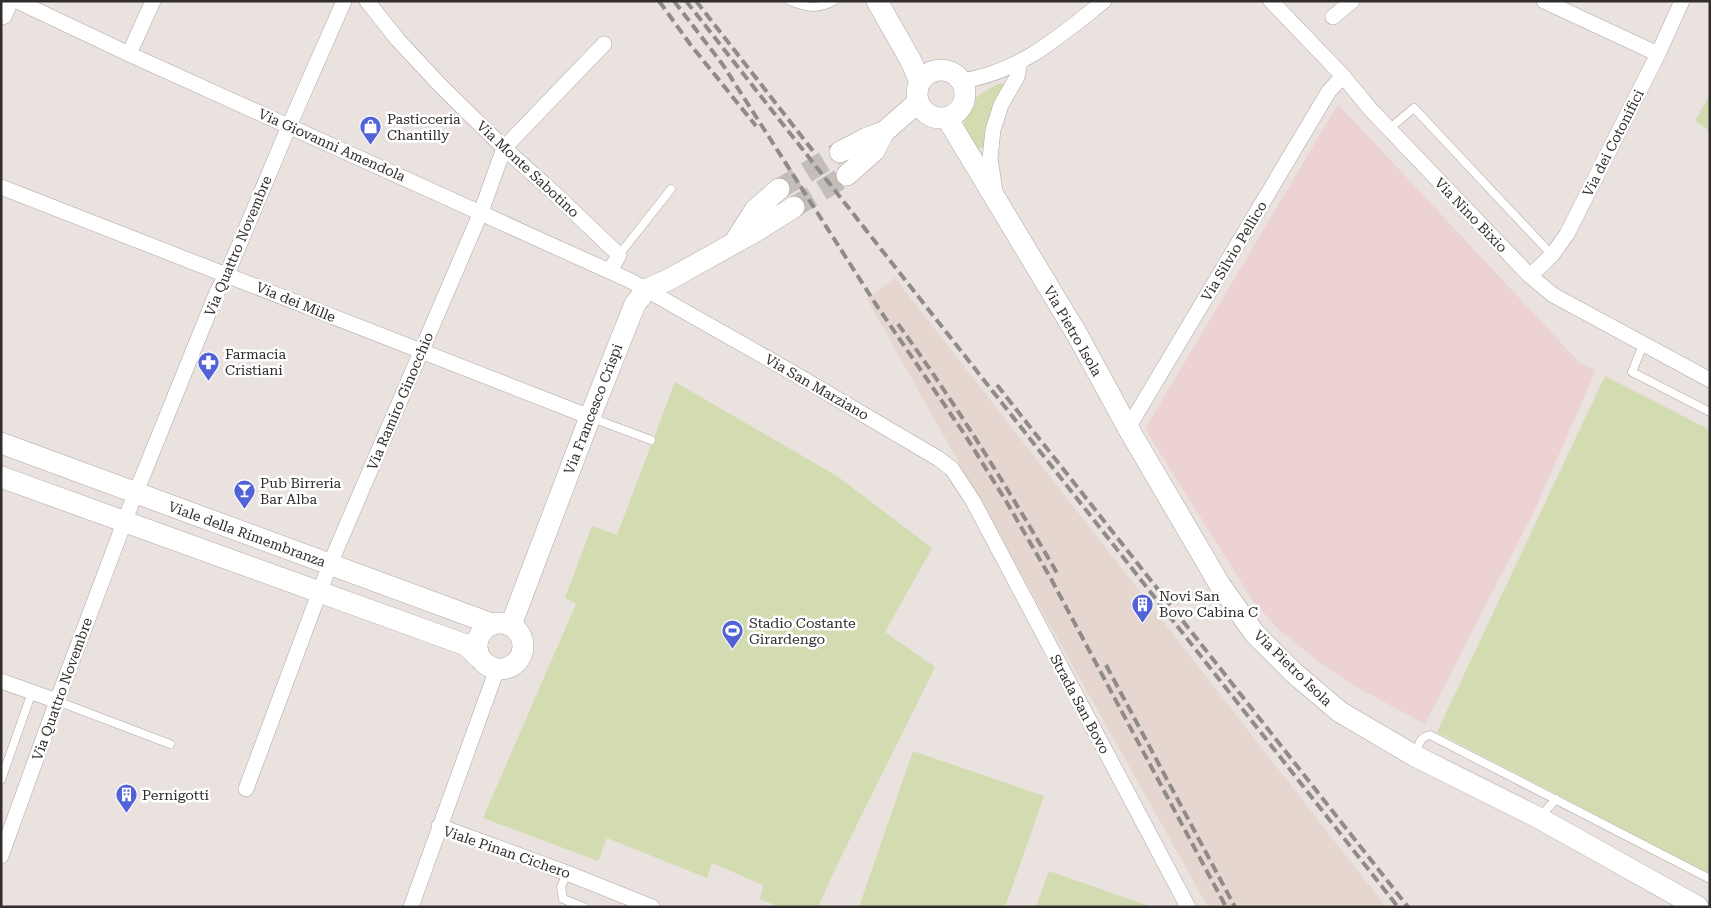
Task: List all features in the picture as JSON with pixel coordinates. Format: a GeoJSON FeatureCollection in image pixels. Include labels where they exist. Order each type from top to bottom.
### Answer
{"type":"FeatureCollection","features":[{"type":"Feature","properties":{"kind":"main road"},"geometry":{"type":"LineString","coordinates":[[1,13],[6,1]]}},
{"type":"Feature","properties":{"kind":"street","name":"Via Giovanni Amendola"},"geometry":{"type":"LineString","coordinates":[[18,1],[129,54],[481,212],[647,289]]}},
{"type":"Feature","properties":{"kind":"street"},"geometry":{"type":"LineString","coordinates":[[129,54],[152,1]]}},
{"type":"Feature","properties":{"kind":"street","name":"Via Quattro Novembre"},"geometry":{"type":"LineString","coordinates":[[1,856],[57,701],[136,493],[217,292],[227,274],[344,1]]}},
{"type":"Feature","properties":{"kind":"street","name":"Via Monte Sabotino"},"geometry":{"type":"LineString","coordinates":[[366,1],[398,40],[441,86],[504,148],[619,254]]}},
{"type":"Feature","properties":{"kind":"street"},"geometry":{"type":"LineString","coordinates":[[847,175],[874,151],[884,132],[919,92],[925,76],[940,70],[956,75],[965,89],[965,99],[955,114],[947,118],[938,118],[922,110],[919,92],[911,61],[876,1]]}},
{"type":"Feature","properties":{"kind":"street"},"geometry":{"type":"LineString","coordinates":[[961,81],[979,78],[1036,54],[1104,1]]}},
{"type":"Feature","properties":{"kind":"street","name":"Via Nino Bixio"},"geometry":{"type":"LineString","coordinates":[[1271,1],[1343,76],[1370,110],[1530,276],[1553,295],[1710,380]]}},
{"type":"Feature","properties":{"kind":"street"},"geometry":{"type":"LineString","coordinates":[[1333,18],[1352,1]]}},
{"type":"Feature","properties":{"kind":"street"},"geometry":{"type":"LineString","coordinates":[[1544,1],[1658,54]]}},
{"type":"Feature","properties":{"kind":"street","name":"Via dei Cotonifici"},"geometry":{"type":"LineString","coordinates":[[1530,276],[1552,255],[1566,234],[1658,54],[1682,1]]}},
{"type":"Feature","properties":{"kind":"street","name":"Via Ramiro Ginocchio"},"geometry":{"type":"LineString","coordinates":[[246,789],[330,564],[481,212],[504,148],[604,44]]}},
{"type":"Feature","properties":{"kind":"street"},"geometry":{"type":"LineString","coordinates":[[996,200],[990,158],[993,130],[1001,105],[1017,78],[1020,62]]}},
{"type":"Feature","properties":{"kind":"street","name":"Via Silvio Pellico"},"geometry":{"type":"LineString","coordinates":[[1128,428],[1329,91],[1343,76]]}},
{"type":"Feature","properties":{"kind":"street","name":"Via Pietro Isola"},"geometry":{"type":"LineString","coordinates":[[947,118],[1078,336],[1128,428],[1220,585],[1255,634],[1294,673],[1340,712],[1415,756],[1539,818],[1698,907]]}},
{"type":"Feature","properties":{"kind":"street"},"geometry":{"type":"LineString","coordinates":[[840,152],[867,138],[884,132]]}},
{"type":"Feature","properties":{"kind":"street","name":"Via dei Mille"},"geometry":{"type":"LineString","coordinates":[[1,187],[590,417]]}},
{"type":"Feature","properties":{"kind":"street"},"geometry":{"type":"LineString","coordinates":[[734,242],[755,210],[779,189]]}},
{"type":"Feature","properties":{"kind":"street"},"geometry":{"type":"LineString","coordinates":[[647,289],[668,280],[794,207]]}},
{"type":"Feature","properties":{"kind":"street"},"geometry":{"type":"LineString","coordinates":[[610,272],[619,254]]}},
{"type":"Feature","properties":{"kind":"street","name":"Via Francesco Crispi"},"geometry":{"type":"LineString","coordinates":[[501,625],[590,417],[635,304],[647,289]]}},
{"type":"Feature","properties":{"kind":"street","name":"Via San Marziano"},"geometry":{"type":"LineString","coordinates":[[647,289],[787,369],[938,459],[952,469],[973,501]]}},
{"type":"Feature","properties":{"kind":"street","name":"Viale della Rimembranza"},"geometry":{"type":"LineString","coordinates":[[1,443],[501,625]]}},
{"type":"Feature","properties":{"kind":"street"},"geometry":{"type":"LineString","coordinates":[[1,477],[466,645],[484,664],[497,670],[511,667],[521,657],[523,642],[516,630],[501,625],[481,632],[476,645],[479,658]]}},
{"type":"Feature","properties":{"kind":"street","name":"Strada San Bovo"},"geometry":{"type":"LineString","coordinates":[[973,501],[1188,907]]}},
{"type":"Feature","properties":{"kind":"street"},"geometry":{"type":"LineString","coordinates":[[440,826],[497,670]]}},
{"type":"Feature","properties":{"kind":"street"},"geometry":{"type":"LineString","coordinates":[[1,681],[57,701]]}},
{"type":"Feature","properties":{"kind":"street","name":"Viale Pinan Cichero"},"geometry":{"type":"LineString","coordinates":[[411,907],[440,826],[652,907]]}},
{"type":"Feature","properties":{"kind":"lane"},"geometry":{"type":"LineString","coordinates":[[790,1],[807,8],[827,5],[834,1]]}},
{"type":"Feature","properties":{"kind":"lane"},"geometry":{"type":"LineString","coordinates":[[1389,129],[1414,108],[1552,255]]}},
{"type":"Feature","properties":{"kind":"lane"},"geometry":{"type":"LineString","coordinates":[[619,254],[670,189]]}},
{"type":"Feature","properties":{"kind":"lane"},"geometry":{"type":"LineString","coordinates":[[1643,345],[1632,372],[1710,412]]}},
{"type":"Feature","properties":{"kind":"lane"},"geometry":{"type":"LineString","coordinates":[[590,417],[651,440]]}},
{"type":"Feature","properties":{"kind":"lane"},"geometry":{"type":"LineString","coordinates":[[1,780],[32,692]]}},
{"type":"Feature","properties":{"kind":"lane"},"geometry":{"type":"LineString","coordinates":[[57,701],[170,744]]}},
{"type":"Feature","properties":{"kind":"lane"},"geometry":{"type":"LineString","coordinates":[[1415,756],[1421,740],[1430,735],[1710,879]]}},
{"type":"Feature","properties":{"kind":"lane"},"geometry":{"type":"LineString","coordinates":[[1539,818],[1556,799]]}},
{"type":"Feature","properties":{"kind":"lane"},"geometry":{"type":"LineString","coordinates":[[567,873],[561,887],[563,899],[584,907]]}},
{"type":"Feature","properties":{"kind":"shaded area"},"geometry":{"type":"Polygon","coordinates":[[[1338,104],[1580,363],[1596,370],[1535,509],[1425,724],[1360,689],[1319,662],[1280,631],[1253,601],[1145,429],[1338,104]]]}},
{"type":"Feature","properties":{"kind":"shaded area"},"geometry":{"type":"Polygon","coordinates":[[[895,278],[1386,907],[1208,907],[867,299],[895,278]]]}},
{"type":"Feature","properties":{"kind":"green space"},"geometry":{"type":"Polygon","coordinates":[[[1001,83],[1005,85],[991,115],[983,147],[974,151],[964,128],[967,110],[975,98],[1001,83]]]}},
{"type":"Feature","properties":{"kind":"green space"},"geometry":{"type":"Polygon","coordinates":[[[1710,94],[1710,131],[1695,121],[1710,94]]]}},
{"type":"Feature","properties":{"kind":"green space"},"geometry":{"type":"Polygon","coordinates":[[[1605,376],[1710,430],[1710,875],[1437,732],[1605,376]]]}},
{"type":"Feature","properties":{"kind":"green space","name":"Stadio Costante Girardengo"},"geometry":{"type":"Polygon","coordinates":[[[675,382],[837,476],[932,548],[885,632],[935,667],[818,907],[779,907],[760,899],[763,885],[712,863],[707,878],[607,838],[598,861],[483,818],[576,604],[565,598],[592,526],[617,535],[675,382]]]}},
{"type":"Feature","properties":{"kind":"green space"},"geometry":{"type":"Polygon","coordinates":[[[913,751],[1044,796],[1005,907],[859,907],[913,751]]]}},
{"type":"Feature","properties":{"kind":"green space"},"geometry":{"type":"Polygon","coordinates":[[[1049,871],[1152,907],[1036,907],[1049,871]]]}},
{"type":"Feature","properties":{"kind":"tunnel"},"geometry":{"type":"LineString","coordinates":[[779,189],[840,152]]}},
{"type":"Feature","properties":{"kind":"tunnel"},"geometry":{"type":"LineString","coordinates":[[794,207],[847,175]]}},
{"type":"Feature","properties":{"kind":"railway"},"geometry":{"type":"LineString","coordinates":[[659,1],[690,44],[756,126]]}},
{"type":"Feature","properties":{"kind":"railway"},"geometry":{"type":"LineString","coordinates":[[674,1],[723,65],[875,303],[965,435],[1006,501],[1050,577],[1226,907]]}},
{"type":"Feature","properties":{"kind":"railway"},"geometry":{"type":"LineString","coordinates":[[686,1],[1398,907]]}},
{"type":"Feature","properties":{"kind":"railway"},"geometry":{"type":"LineString","coordinates":[[696,1],[813,151]]}},
{"type":"Feature","properties":{"kind":"railway"},"geometry":{"type":"LineString","coordinates":[[898,324],[981,446],[1057,573]]}},
{"type":"Feature","properties":{"kind":"railway"},"geometry":{"type":"LineString","coordinates":[[997,385],[1408,907]]}},
{"type":"Feature","properties":{"kind":"railway"},"geometry":{"type":"LineString","coordinates":[[1106,665],[1235,907]]}},
{"type":"Feature","properties":{"kind":"place","name":"Pasticceria Chantilly"},"geometry":{"type":"Point","coordinates":[371,146]}},
{"type":"Feature","properties":{"kind":"place","name":"Farmacia Cristiani"},"geometry":{"type":"Point","coordinates":[209,381]}},
{"type":"Feature","properties":{"kind":"place","name":"Pub Birreria Bar Alba"},"geometry":{"type":"Point","coordinates":[244,510]}},
{"type":"Feature","properties":{"kind":"place","name":"Novi San Bovo Cabina C"},"geometry":{"type":"Point","coordinates":[1143,623]}},
{"type":"Feature","properties":{"kind":"place","name":"Stadio Costante Girardengo"},"geometry":{"type":"Point","coordinates":[733,650]}},
{"type":"Feature","properties":{"kind":"place","name":"Pernigotti"},"geometry":{"type":"Point","coordinates":[126,814]}}]}
